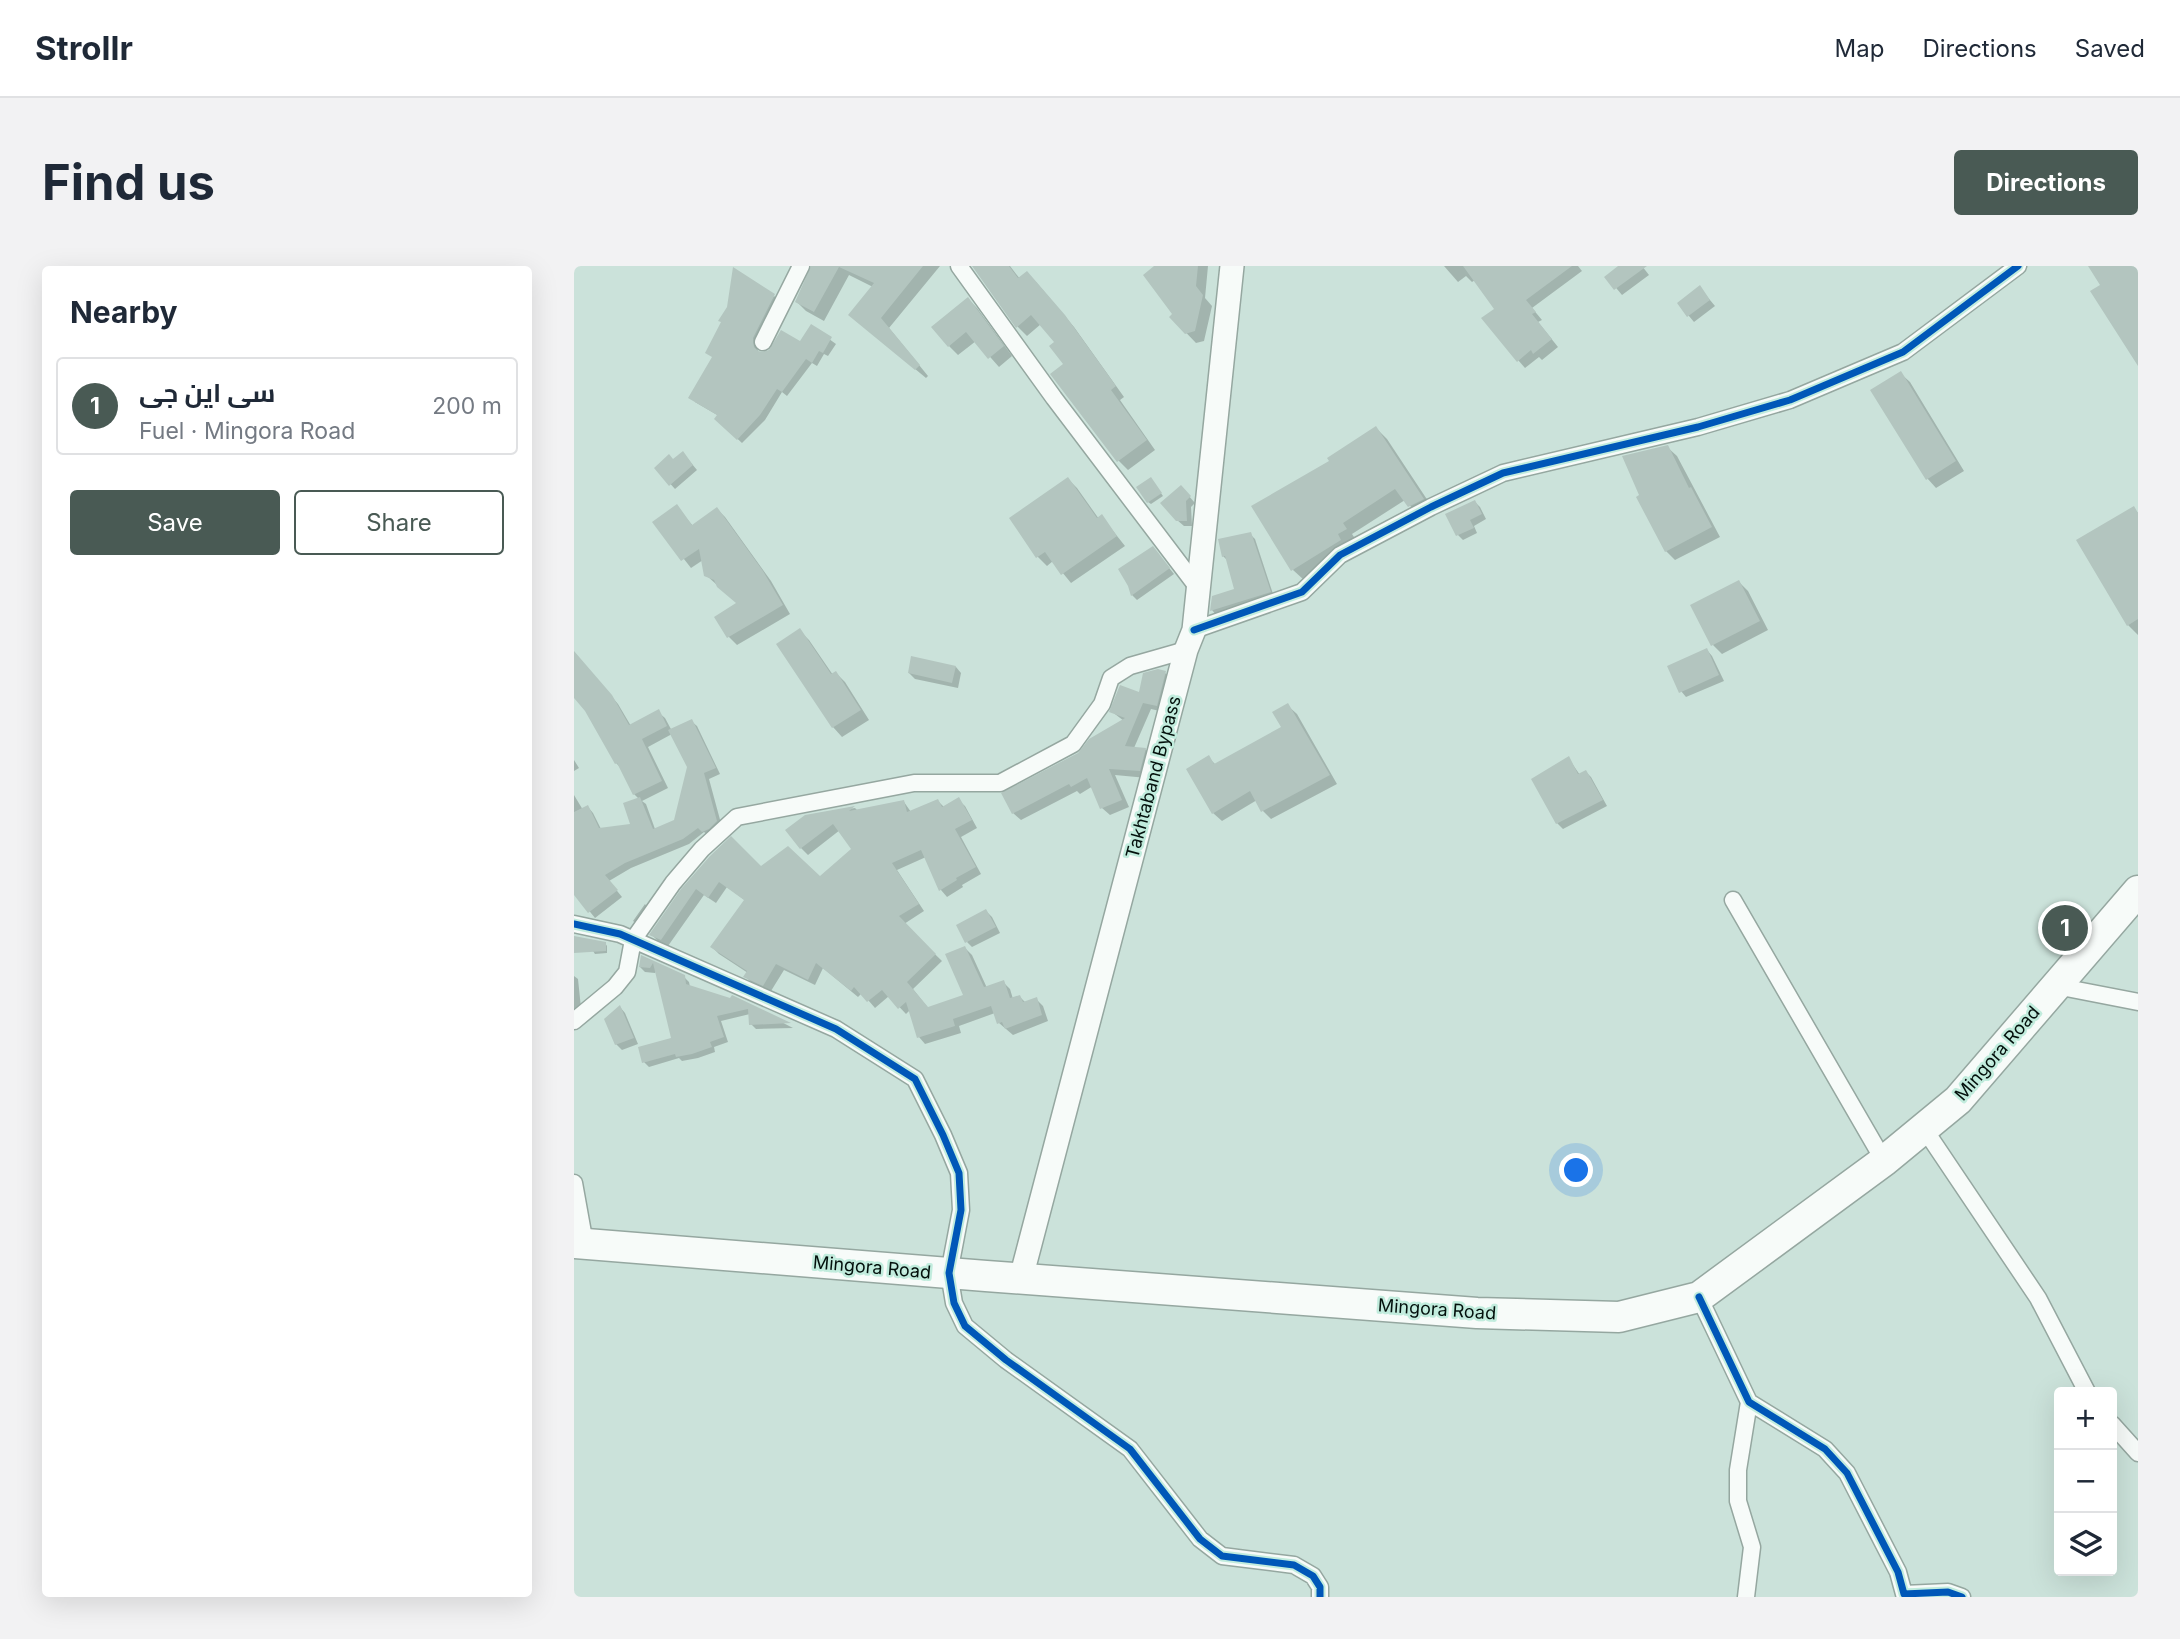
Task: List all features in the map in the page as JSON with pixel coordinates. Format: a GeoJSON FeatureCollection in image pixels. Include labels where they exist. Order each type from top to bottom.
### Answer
{"type":"FeatureCollection","features":[{"type":"Feature","properties":{"kind":"highway","name":"Mingora Road"},"geometry":{"type":"LineString","coordinates":[[580,1243],[1477,1313],[1619,1317],[1699,1297],[1884,1161],[1958,1100],[2138,891]]}},
{"type":"Feature","properties":{"kind":"main road","name":"Takhtaband Bypass"},"geometry":{"type":"LineString","coordinates":[[1021,1278],[1190,640],[1198,588],[1232,266]]}},
{"type":"Feature","properties":{"kind":"street"},"geometry":{"type":"LineString","coordinates":[[763,342],[801,266]]}},
{"type":"Feature","properties":{"kind":"street"},"geometry":{"type":"LineString","coordinates":[[959,266],[1198,588]]}},
{"type":"Feature","properties":{"kind":"street"},"geometry":{"type":"LineString","coordinates":[[574,1021],[615,987],[627,972],[633,940],[673,883],[737,817],[914,783],[1000,783],[1073,744],[1102,704],[1111,678],[1130,666],[1302,592],[1340,555],[1431,507],[1503,473],[1698,427],[1790,400],[1903,352],[2018,266]]}},
{"type":"Feature","properties":{"kind":"street"},"geometry":{"type":"LineString","coordinates":[[1733,900],[1884,1161]]}},
{"type":"Feature","properties":{"kind":"street"},"geometry":{"type":"LineString","coordinates":[[574,923],[620,934],[836,1029],[915,1079],[959,1173],[961,1210],[949,1273],[954,1303],[965,1326],[1006,1360],[1130,1449],[1200,1539],[1222,1556],[1294,1565],[1313,1576],[1320,1587],[1320,1597]]}},
{"type":"Feature","properties":{"kind":"street"},"geometry":{"type":"LineString","coordinates":[[2056,986],[2138,1002]]}},
{"type":"Feature","properties":{"kind":"street"},"geometry":{"type":"LineString","coordinates":[[1923,1127],[2038,1298],[2084,1387]]}},
{"type":"Feature","properties":{"kind":"street"},"geometry":{"type":"LineString","coordinates":[[574,1183],[580,1243]]}},
{"type":"Feature","properties":{"kind":"street"},"geometry":{"type":"LineString","coordinates":[[1699,1297],[1749,1402],[1825,1449],[1847,1473],[1898,1572],[1904,1594],[1948,1592],[1962,1597]]}},
{"type":"Feature","properties":{"kind":"street"},"geometry":{"type":"LineString","coordinates":[[1746,1597],[1752,1547],[1738,1501],[1738,1470],[1749,1402]]}},
{"type":"Feature","properties":{"kind":"street"},"geometry":{"type":"LineString","coordinates":[[2117,1430],[2138,1453]]}},
{"type":"Feature","properties":{"kind":"building"},"geometry":{"type":"Polygon","coordinates":[[[811,266],[923,266],[881,318],[920,365],[915,370],[848,315],[874,283],[839,267],[814,312],[795,302],[811,266]]]}},
{"type":"Feature","properties":{"kind":"building"},"geometry":{"type":"Polygon","coordinates":[[[972,266],[1009,266],[1018,278],[1027,271],[1065,315],[1116,386],[1111,390],[1147,440],[1117,462],[1050,374],[1063,364],[1049,346],[1054,342],[1031,315],[1016,328],[972,266]]]}},
{"type":"Feature","properties":{"kind":"building"},"geometry":{"type":"Polygon","coordinates":[[[1154,266],[1198,266],[1196,286],[1203,295],[1195,331],[1185,334],[1169,317],[1172,314],[1143,275],[1154,266]]]}},
{"type":"Feature","properties":{"kind":"building"},"geometry":{"type":"Polygon","coordinates":[[[1463,266],[1572,266],[1526,300],[1536,312],[1532,314],[1552,339],[1533,354],[1531,350],[1517,362],[1481,318],[1494,309],[1463,266]]]}},
{"type":"Feature","properties":{"kind":"building"},"geometry":{"type":"Polygon","coordinates":[[[1618,266],[1647,266],[1614,290],[1604,277],[1618,266]]]}},
{"type":"Feature","properties":{"kind":"building"},"geometry":{"type":"Polygon","coordinates":[[[2088,266],[2138,266],[2138,366],[2090,291],[2100,285],[2088,266]]]}},
{"type":"Feature","properties":{"kind":"building"},"geometry":{"type":"Polygon","coordinates":[[[733,267],[775,294],[753,338],[754,347],[758,351],[769,350],[781,330],[800,341],[811,324],[832,337],[823,353],[819,351],[812,363],[806,359],[782,392],[777,389],[760,415],[737,440],[714,419],[717,415],[688,398],[712,357],[705,353],[727,307],[733,267]]]}},
{"type":"Feature","properties":{"kind":"building"},"geometry":{"type":"Polygon","coordinates":[[[1700,285],[1710,300],[1687,317],[1677,303],[1700,285]]]}},
{"type":"Feature","properties":{"kind":"building"},"geometry":{"type":"Polygon","coordinates":[[[968,297],[1004,346],[988,359],[966,332],[948,347],[931,327],[968,297]]]}},
{"type":"Feature","properties":{"kind":"building"},"geometry":{"type":"Polygon","coordinates":[[[1901,371],[1956,461],[1926,480],[1870,390],[1901,371]]]}},
{"type":"Feature","properties":{"kind":"building"},"geometry":{"type":"Polygon","coordinates":[[[1376,426],[1424,499],[1408,507],[1395,489],[1343,523],[1347,529],[1338,534],[1341,540],[1291,571],[1251,506],[1329,461],[1327,458],[1376,426]]]}},
{"type":"Feature","properties":{"kind":"building"},"geometry":{"type":"Polygon","coordinates":[[[1668,445],[1712,527],[1665,552],[1636,497],[1639,495],[1622,456],[1668,445]]]}},
{"type":"Feature","properties":{"kind":"building"},"geometry":{"type":"Polygon","coordinates":[[[683,451],[693,465],[669,486],[654,468],[669,454],[673,459],[683,451]]]}},
{"type":"Feature","properties":{"kind":"building"},"geometry":{"type":"Polygon","coordinates":[[[1068,477],[1097,518],[1102,514],[1117,536],[1061,575],[1045,552],[1036,558],[1009,518],[1068,477]]]}},
{"type":"Feature","properties":{"kind":"building"},"geometry":{"type":"Polygon","coordinates":[[[1151,477],[1162,493],[1147,503],[1136,487],[1151,477]]]}},
{"type":"Feature","properties":{"kind":"building"},"geometry":{"type":"Polygon","coordinates":[[[1181,485],[1191,496],[1186,501],[1187,521],[1176,521],[1160,503],[1181,485]]]}},
{"type":"Feature","properties":{"kind":"building"},"geometry":{"type":"Polygon","coordinates":[[[1475,500],[1482,514],[1470,520],[1474,528],[1456,536],[1445,514],[1475,500]]]}},
{"type":"Feature","properties":{"kind":"building"},"geometry":{"type":"Polygon","coordinates":[[[677,504],[692,525],[717,507],[763,571],[783,605],[727,638],[714,617],[736,603],[717,587],[714,580],[704,576],[699,549],[681,561],[652,522],[677,504]]]}},
{"type":"Feature","properties":{"kind":"building"},"geometry":{"type":"Polygon","coordinates":[[[2134,506],[2138,513],[2138,619],[2127,626],[2076,540],[2134,506]]]}},
{"type":"Feature","properties":{"kind":"building"},"geometry":{"type":"Polygon","coordinates":[[[1251,532],[1271,592],[1210,611],[1212,596],[1234,589],[1218,539],[1251,532]]]}},
{"type":"Feature","properties":{"kind":"building"},"geometry":{"type":"Polygon","coordinates":[[[1153,546],[1170,568],[1131,596],[1118,569],[1153,546]]]}},
{"type":"Feature","properties":{"kind":"building"},"geometry":{"type":"Polygon","coordinates":[[[1739,580],[1760,621],[1711,646],[1690,605],[1739,580]]]}},
{"type":"Feature","properties":{"kind":"building"},"geometry":{"type":"Polygon","coordinates":[[[800,628],[831,674],[836,671],[861,710],[832,728],[776,644],[800,628]]]}},
{"type":"Feature","properties":{"kind":"building"},"geometry":{"type":"Polygon","coordinates":[[[1707,648],[1719,675],[1679,693],[1667,666],[1707,648]]]}},
{"type":"Feature","properties":{"kind":"building"},"geometry":{"type":"Polygon","coordinates":[[[574,651],[612,695],[629,725],[659,709],[667,726],[642,739],[662,781],[633,795],[617,763],[615,764],[585,711],[574,698],[574,651]]]}},
{"type":"Feature","properties":{"kind":"building"},"geometry":{"type":"Polygon","coordinates":[[[911,656],[956,666],[952,683],[908,673],[911,656]]]}},
{"type":"Feature","properties":{"kind":"building"},"geometry":{"type":"Polygon","coordinates":[[[1158,669],[1166,671],[1157,706],[1143,703],[1125,746],[1146,748],[1140,771],[1109,769],[1122,800],[1100,809],[1087,778],[1071,787],[1069,784],[1012,814],[1001,793],[1078,753],[1089,739],[1125,718],[1109,712],[1120,685],[1139,692],[1143,673],[1158,669]]]}},
{"type":"Feature","properties":{"kind":"building"},"geometry":{"type":"Polygon","coordinates":[[[1288,703],[1330,775],[1261,812],[1250,791],[1212,814],[1186,769],[1209,755],[1214,764],[1281,727],[1272,712],[1288,703]]]}},
{"type":"Feature","properties":{"kind":"building"},"geometry":{"type":"Polygon","coordinates":[[[692,719],[716,768],[704,773],[717,821],[709,829],[702,832],[698,828],[683,839],[625,863],[605,875],[618,890],[588,913],[574,895],[574,812],[588,805],[599,828],[630,824],[623,803],[640,797],[653,829],[674,820],[687,767],[668,730],[692,719]]]}},
{"type":"Feature","properties":{"kind":"building"},"geometry":{"type":"Polygon","coordinates":[[[1569,756],[1578,774],[1586,770],[1603,800],[1556,824],[1531,779],[1569,756]]]}},
{"type":"Feature","properties":{"kind":"building"},"geometry":{"type":"Polygon","coordinates":[[[959,797],[972,820],[955,829],[976,867],[939,891],[921,850],[892,863],[919,904],[899,916],[936,954],[907,982],[928,1007],[963,995],[945,954],[965,946],[984,987],[1004,980],[1010,998],[1020,995],[1023,1002],[1037,997],[1042,1015],[1005,1029],[1002,1022],[997,1024],[991,1006],[953,1019],[955,1026],[917,1038],[906,1002],[898,1009],[882,990],[867,1002],[854,987],[851,991],[816,963],[808,980],[776,964],[763,986],[743,977],[747,971],[710,947],[744,900],[719,882],[708,898],[696,889],[661,940],[649,935],[681,889],[731,836],[761,866],[788,846],[820,876],[851,849],[833,824],[800,849],[785,830],[805,815],[855,806],[849,811],[904,800],[907,812],[938,799],[942,807],[959,797]]]}},
{"type":"Feature","properties":{"kind":"building"},"geometry":{"type":"Polygon","coordinates":[[[986,909],[996,927],[965,943],[956,925],[986,909]]]}},
{"type":"Feature","properties":{"kind":"building"},"geometry":{"type":"Polygon","coordinates":[[[574,936],[606,942],[606,951],[574,953],[574,936]]]}},
{"type":"Feature","properties":{"kind":"building"},"geometry":{"type":"Polygon","coordinates":[[[641,955],[685,975],[686,984],[730,998],[732,995],[791,1023],[749,1025],[748,1009],[717,1016],[724,1037],[710,1042],[712,1047],[692,1054],[676,1057],[675,1054],[642,1063],[638,1047],[671,1038],[653,963],[650,968],[639,967],[641,955]]]}},
{"type":"Feature","properties":{"kind":"building"},"geometry":{"type":"Polygon","coordinates":[[[620,1005],[634,1038],[615,1045],[604,1019],[620,1005]]]}},
{"type":"Feature","properties":{"kind":"cycle path"},"geometry":{"type":"LineString","coordinates":[[1194,630],[1302,592],[1340,555],[1503,473],[1698,427],[1790,400],[1903,352],[2018,266]]}},
{"type":"Feature","properties":{"kind":"cycle path"},"geometry":{"type":"LineString","coordinates":[[574,924],[620,934],[836,1029],[915,1079],[959,1173],[961,1210],[949,1273],[954,1303],[965,1326],[1006,1360],[1130,1449],[1200,1539],[1222,1556],[1294,1565],[1313,1576],[1320,1587],[1320,1597]]}},
{"type":"Feature","properties":{"kind":"cycle path"},"geometry":{"type":"LineString","coordinates":[[1699,1297],[1749,1402],[1825,1449],[1847,1473],[1898,1572],[1904,1594],[1948,1592],[1962,1597]]}},
{"type":"Feature","properties":{"kind":"place","name":"سی این جی"},"geometry":{"type":"Point","coordinates":[2065,928]}}]}
